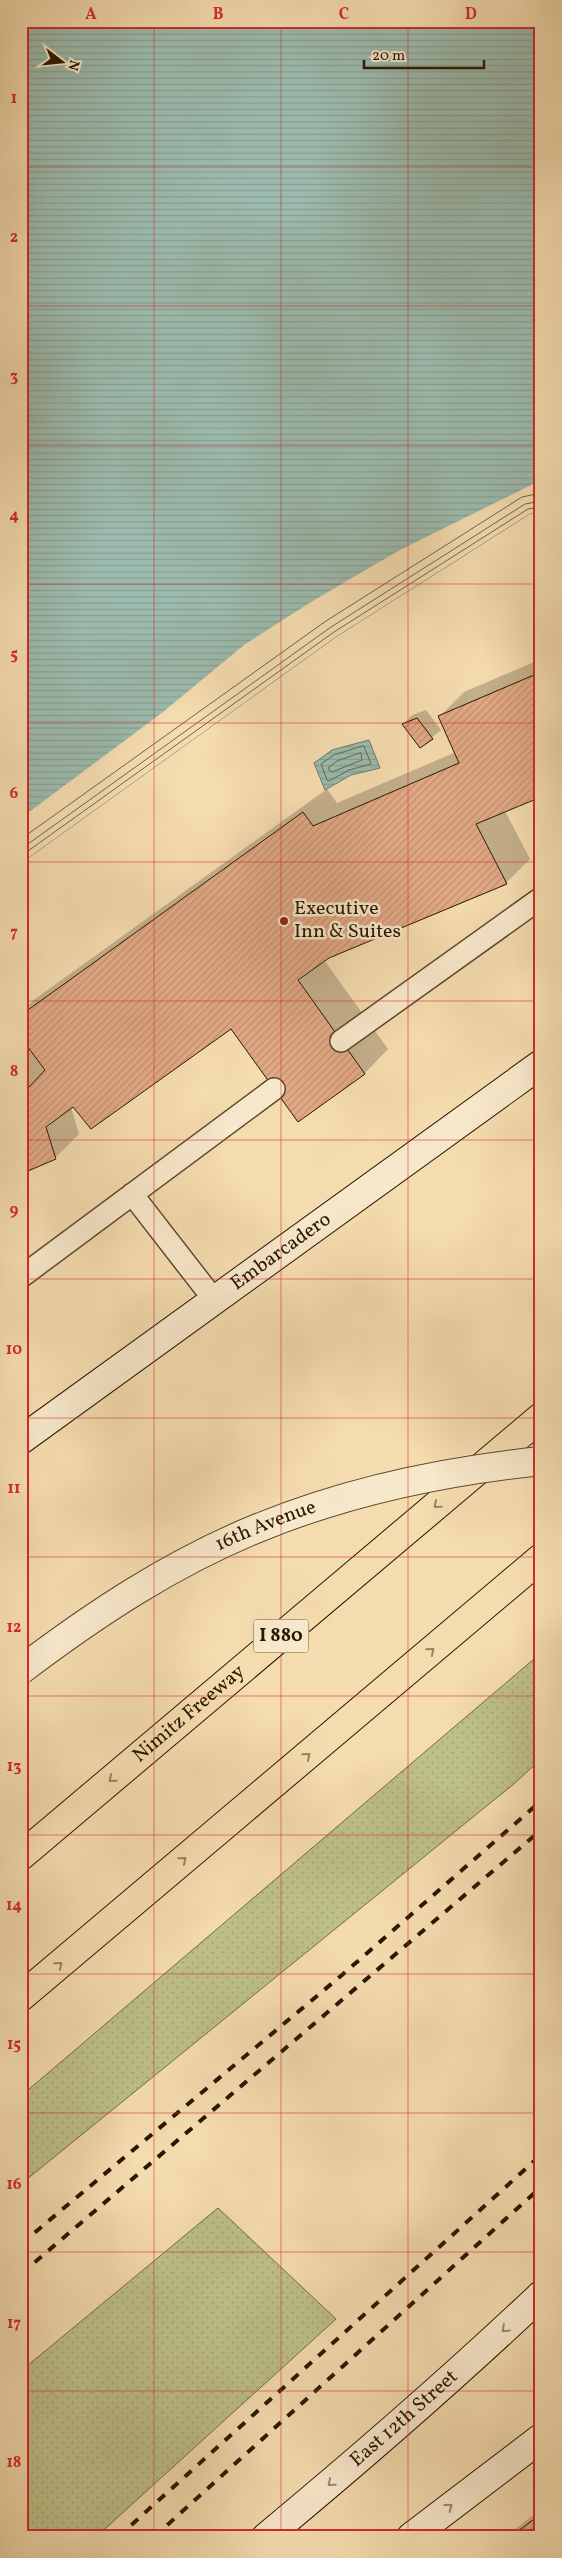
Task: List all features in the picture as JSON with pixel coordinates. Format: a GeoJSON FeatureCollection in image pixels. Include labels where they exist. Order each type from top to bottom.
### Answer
{"type":"FeatureCollection","features":[{"type":"Feature","properties":{"kind":"highway","name":"Nimitz Freeway"},"geometry":{"type":"LineString","coordinates":[[21,1856],[541,1417]]}},
{"type":"Feature","properties":{"kind":"highway"},"geometry":{"type":"LineString","coordinates":[[21,1997],[541,1558]]}},
{"type":"Feature","properties":{"kind":"main road","name":"Embarcadero"},"geometry":{"type":"LineString","coordinates":[[21,1440],[541,1064]]}},
{"type":"Feature","properties":{"kind":"main road","name":"16th Avenue"},"geometry":{"type":"LineString","coordinates":[[21,1670],[65,1637],[162,1575],[257,1528],[306,1510],[417,1479],[488,1466],[541,1461]]}},
{"type":"Feature","properties":{"kind":"main road","name":"East 12th Street"},"geometry":{"type":"LineString","coordinates":[[266,2537],[454,2375],[541,2296]]}},
{"type":"Feature","properties":{"kind":"main road"},"geometry":{"type":"LineString","coordinates":[[411,2537],[541,2438]]}},
{"type":"Feature","properties":{"kind":"lane"},"geometry":{"type":"LineString","coordinates":[[341,1041],[541,898]]}},
{"type":"Feature","properties":{"kind":"lane"},"geometry":{"type":"LineString","coordinates":[[21,1277],[274,1089]]}},
{"type":"Feature","properties":{"kind":"lane"},"geometry":{"type":"LineString","coordinates":[[132,1194],[215,1301]]}},
{"type":"Feature","properties":{"kind":"green space"},"geometry":{"type":"Polygon","coordinates":[[[541,1653],[541,1759],[515,1783],[21,2184],[21,2096],[541,1653]]]}},
{"type":"Feature","properties":{"kind":"green space"},"geometry":{"type":"Polygon","coordinates":[[[218,2208],[336,2319],[96,2537],[21,2537],[21,2371],[218,2208]]]}},
{"type":"Feature","properties":{"kind":"water"},"geometry":{"type":"Polygon","coordinates":[[[21,21],[541,21],[541,512],[531,513],[337,636],[21,863],[21,21]]]}},
{"type":"Feature","properties":{"kind":"water"},"geometry":{"type":"Polygon","coordinates":[[[369,740],[380,768],[351,775],[325,790],[314,763],[332,750],[369,740]]]}},
{"type":"Feature","properties":{"kind":"pier"},"geometry":{"type":"Polygon","coordinates":[[[541,480],[541,512],[531,513],[337,636],[21,863],[21,818],[163,712],[244,645],[311,602],[398,551],[541,480]]]}},
{"type":"Feature","properties":{"kind":"building","name":"Executive Inn & Suites"},"geometry":{"type":"Polygon","coordinates":[[[541,672],[541,797],[476,824],[507,884],[329,958],[298,980],[365,1074],[298,1122],[231,1029],[91,1129],[73,1107],[46,1127],[56,1159],[21,1174],[21,1070],[29,1087],[45,1070],[21,1038],[21,1015],[303,812],[313,826],[459,763],[438,716],[541,672]]]}},
{"type":"Feature","properties":{"kind":"building"},"geometry":{"type":"Polygon","coordinates":[[[417,718],[433,739],[420,748],[402,724],[417,718]]]}},
{"type":"Feature","properties":{"kind":"building"},"geometry":{"type":"Polygon","coordinates":[[[541,2514],[541,2537],[510,2537],[541,2514]]]}},
{"type":"Feature","properties":{"kind":"railway"},"geometry":{"type":"LineString","coordinates":[[21,2244],[342,1975],[541,1801]]}},
{"type":"Feature","properties":{"kind":"railway"},"geometry":{"type":"LineString","coordinates":[[21,2274],[541,1830]]}},
{"type":"Feature","properties":{"kind":"railway"},"geometry":{"type":"LineString","coordinates":[[118,2537],[541,2155]]}},
{"type":"Feature","properties":{"kind":"railway"},"geometry":{"type":"LineString","coordinates":[[154,2537],[541,2187]]}},
{"type":"Feature","properties":{"kind":"place","name":"Executive Inn & Suites"},"geometry":{"type":"Point","coordinates":[284,921]}}]}
